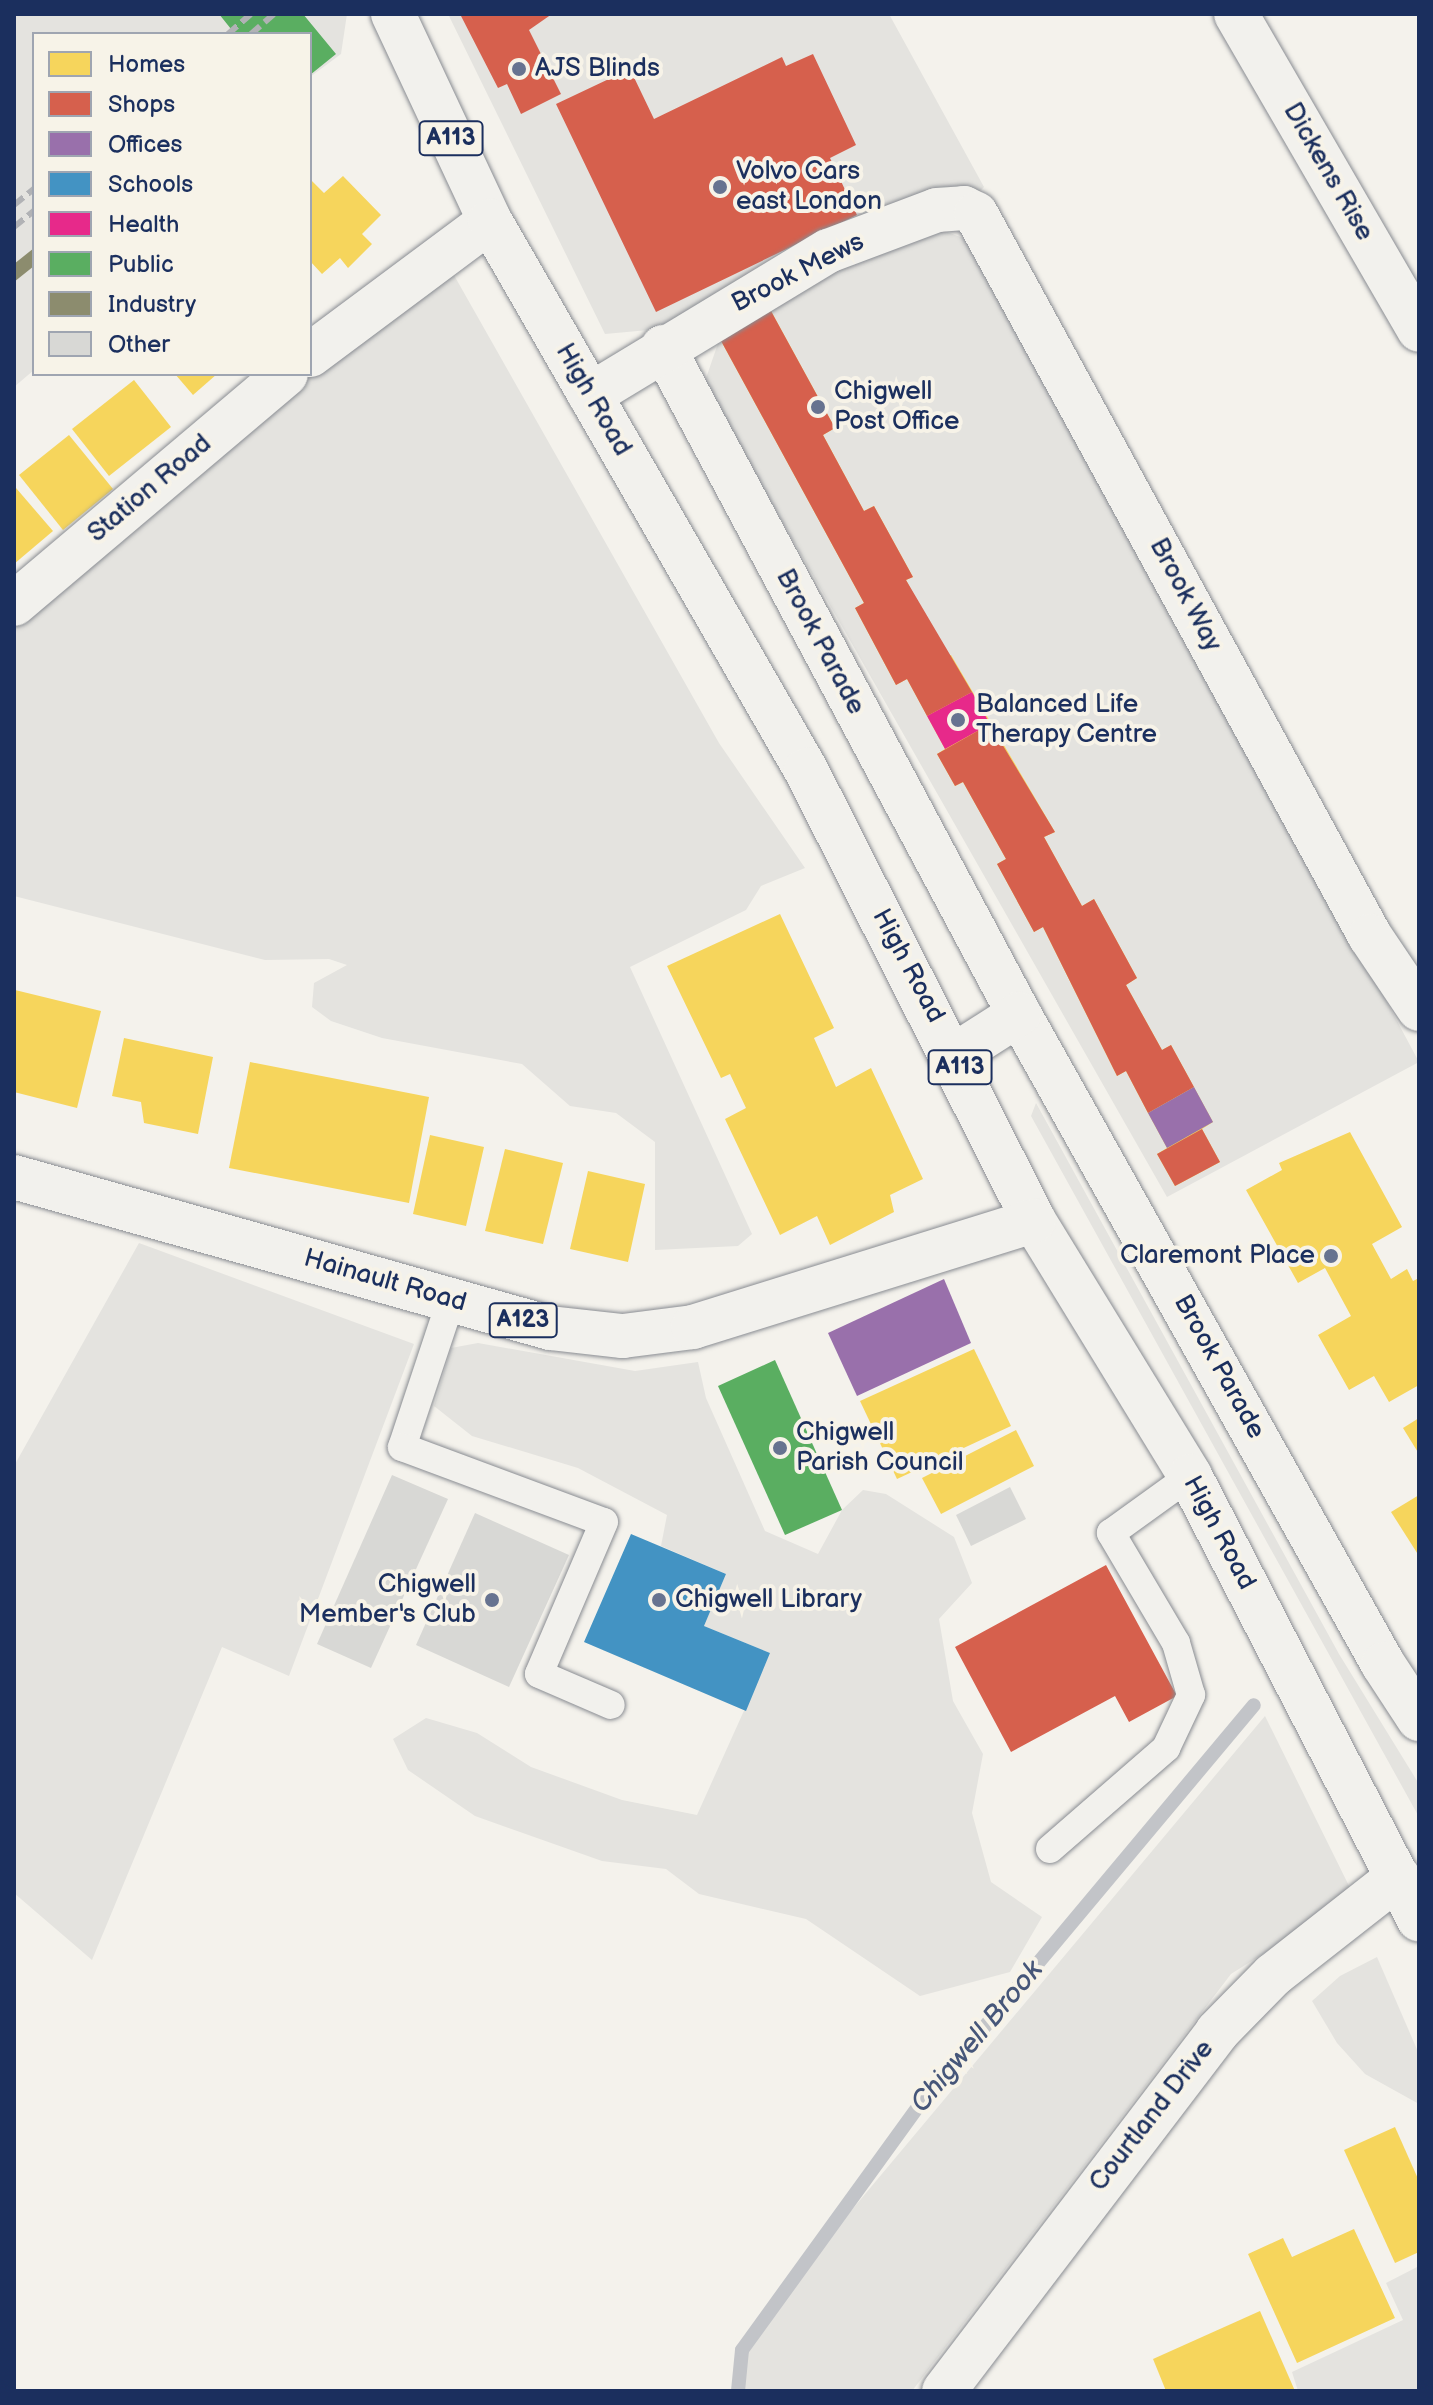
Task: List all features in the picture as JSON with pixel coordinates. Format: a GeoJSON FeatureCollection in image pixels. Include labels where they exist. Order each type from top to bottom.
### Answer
{"type":"FeatureCollection","features":[{"type":"Feature","properties":{"kind":"street","name":"High Road"},"geometry":{"type":"LineString","coordinates":[[393,14],[490,221],[806,770],[955,1055],[1034,1221],[1190,1476],[1419,1919]]}},
{"type":"Feature","properties":{"kind":"street","name":"Dickens Rise"},"geometry":{"type":"LineString","coordinates":[[1236,14],[1419,330]]}},
{"type":"Feature","properties":{"kind":"street","name":"Brook Way"},"geometry":{"type":"LineString","coordinates":[[937,210],[964,208],[985,225],[1370,936],[1419,1009]]}},
{"type":"Feature","properties":{"kind":"street","name":"Brook Mews"},"geometry":{"type":"LineString","coordinates":[[663,347],[828,251],[937,210]]}},
{"type":"Feature","properties":{"kind":"street"},"geometry":{"type":"LineString","coordinates":[[312,354],[490,221]]}},
{"type":"Feature","properties":{"kind":"street"},"geometry":{"type":"LineString","coordinates":[[590,395],[663,347]]}},
{"type":"Feature","properties":{"kind":"street","name":"Brook Parade"},"geometry":{"type":"LineString","coordinates":[[663,347],[1019,1014],[1383,1664],[1419,1719]]}},
{"type":"Feature","properties":{"kind":"street","name":"Station Road"},"geometry":{"type":"LineString","coordinates":[[14,604],[284,376]]}},
{"type":"Feature","properties":{"kind":"street"},"geometry":{"type":"LineString","coordinates":[[955,1055],[1019,1014]]}},
{"type":"Feature","properties":{"kind":"street","name":"Hainault Road"},"geometry":{"type":"LineString","coordinates":[[14,1177],[451,1300],[565,1329],[623,1336],[693,1327],[1034,1221]]}},
{"type":"Feature","properties":{"kind":"street","name":"Courtland Drive"},"geometry":{"type":"LineString","coordinates":[[944,2391],[1217,2032],[1273,1975],[1398,1877]]}},
{"type":"Feature","properties":{"kind":"lane"},"geometry":{"type":"LineString","coordinates":[[451,1300],[402,1447],[604,1522],[539,1674],[611,1705]]}},
{"type":"Feature","properties":{"kind":"lane"},"geometry":{"type":"LineString","coordinates":[[1050,1849],[1166,1748],[1191,1695],[1176,1643],[1111,1533],[1190,1476]]}},
{"type":"Feature","properties":{"kind":"shaded area"},"geometry":{"type":"Polygon","coordinates":[[[14,14],[347,14],[341,54],[312,76],[312,32],[32,32],[32,372],[14,387],[14,14]]]}},
{"type":"Feature","properties":{"kind":"shaded area"},"geometry":{"type":"Polygon","coordinates":[[[448,14],[889,14],[984,187],[942,230],[981,245],[1419,1062],[1167,1197],[704,384],[725,323],[605,334],[448,14]]]}},
{"type":"Feature","properties":{"kind":"shaded area"},"geometry":{"type":"Polygon","coordinates":[[[442,254],[719,743],[805,868],[761,886],[746,910],[630,967],[752,1234],[738,1246],[655,1250],[655,1142],[616,1113],[570,1106],[522,1064],[382,1038],[331,1021],[312,1007],[314,983],[347,965],[329,959],[265,960],[14,896],[14,612],[296,376],[312,376],[312,363],[442,254]]]}},
{"type":"Feature","properties":{"kind":"shaded area"},"geometry":{"type":"Polygon","coordinates":[[[1036,1103],[1339,1654],[1419,1784],[1419,1817],[1031,1116],[1036,1103]]]}},
{"type":"Feature","properties":{"kind":"shaded area"},"geometry":{"type":"Polygon","coordinates":[[[139,1243],[414,1344],[289,1676],[222,1647],[92,1960],[14,1893],[14,1466],[139,1243]]]}},
{"type":"Feature","properties":{"kind":"shaded area"},"geometry":{"type":"Polygon","coordinates":[[[478,1343],[635,1371],[698,1362],[706,1398],[765,1531],[818,1554],[842,1510],[863,1490],[886,1494],[954,1537],[972,1583],[939,1619],[953,1701],[983,1754],[972,1813],[991,1882],[1042,1917],[1010,1972],[920,1996],[806,1919],[699,1894],[666,1869],[602,1861],[475,1816],[408,1770],[393,1739],[426,1718],[477,1733],[531,1767],[622,1800],[697,1815],[770,1653],[704,1626],[726,1574],[661,1546],[667,1515],[578,1468],[472,1436],[434,1406],[451,1348],[478,1343]]]}},
{"type":"Feature","properties":{"kind":"shaded area"},"geometry":{"type":"Polygon","coordinates":[[[1265,1716],[1354,1896],[1231,1974],[912,2391],[744,2391],[738,2346],[1265,1716]]]}},
{"type":"Feature","properties":{"kind":"shaded area"},"geometry":{"type":"Polygon","coordinates":[[[1377,1957],[1419,2054],[1419,2104],[1365,2074],[1337,2043],[1312,2001],[1340,1976],[1377,1957]]]}},
{"type":"Feature","properties":{"kind":"shaded area"},"geometry":{"type":"Polygon","coordinates":[[[1419,2266],[1419,2391],[1298,2391],[1292,2372],[1403,2320],[1386,2283],[1419,2266]]]}},
{"type":"Feature","properties":{"kind":"building: Homes"},"geometry":{"type":"Polygon","coordinates":[[[343,176],[381,215],[362,234],[372,244],[348,268],[340,258],[322,274],[312,263],[312,181],[324,193],[343,176]]]}},
{"type":"Feature","properties":{"kind":"building: Homes"},"geometry":{"type":"Polygon","coordinates":[[[771,311],[835,428],[823,435],[864,511],[874,506],[913,577],[906,580],[947,656],[951,655],[1055,832],[1044,837],[1082,906],[1094,899],[1137,978],[1126,985],[1162,1050],[1171,1045],[1213,1122],[1202,1129],[1220,1162],[1175,1186],[1157,1154],[1167,1148],[1126,1071],[1117,1076],[1043,927],[1034,932],[997,864],[1006,859],[963,782],[955,786],[937,754],[945,749],[907,679],[896,685],[855,608],[864,603],[720,339],[771,311]]]}},
{"type":"Feature","properties":{"kind":"building: Homes"},"geometry":{"type":"Polygon","coordinates":[[[177,376],[215,376],[193,395],[177,376]]]}},
{"type":"Feature","properties":{"kind":"building: Homes"},"geometry":{"type":"Polygon","coordinates":[[[134,380],[171,427],[109,476],[72,429],[134,380]]]}},
{"type":"Feature","properties":{"kind":"building: Homes"},"geometry":{"type":"Polygon","coordinates":[[[69,435],[113,489],[63,530],[19,475],[69,435]]]}},
{"type":"Feature","properties":{"kind":"building: Homes"},"geometry":{"type":"Polygon","coordinates":[[[16,488],[53,531],[14,564],[14,491],[16,488]]]}},
{"type":"Feature","properties":{"kind":"building: Homes"},"geometry":{"type":"Polygon","coordinates":[[[780,914],[834,1028],[814,1038],[836,1087],[871,1068],[923,1179],[890,1195],[894,1212],[830,1245],[817,1216],[780,1235],[725,1119],[746,1108],[730,1074],[721,1078],[667,966],[780,914]]]}},
{"type":"Feature","properties":{"kind":"building: Homes"},"geometry":{"type":"Polygon","coordinates":[[[15,990],[101,1011],[77,1108],[14,1092],[15,990]]]}},
{"type":"Feature","properties":{"kind":"building: Homes"},"geometry":{"type":"Polygon","coordinates":[[[124,1038],[213,1057],[198,1134],[144,1123],[141,1102],[112,1096],[124,1038]]]}},
{"type":"Feature","properties":{"kind":"building: Homes"},"geometry":{"type":"Polygon","coordinates":[[[250,1062],[429,1097],[409,1203],[229,1168],[250,1062]]]}},
{"type":"Feature","properties":{"kind":"building: Homes","name":"Claremont Place"},"geometry":{"type":"Polygon","coordinates":[[[1350,1132],[1402,1227],[1372,1244],[1391,1279],[1407,1269],[1413,1281],[1419,1278],[1419,1385],[1389,1402],[1374,1376],[1349,1390],[1318,1335],[1351,1316],[1325,1268],[1298,1283],[1246,1190],[1282,1170],[1279,1163],[1350,1132]]]}},
{"type":"Feature","properties":{"kind":"building: Homes"},"geometry":{"type":"Polygon","coordinates":[[[430,1135],[484,1147],[466,1226],[413,1214],[430,1135]]]}},
{"type":"Feature","properties":{"kind":"building: Homes"},"geometry":{"type":"Polygon","coordinates":[[[505,1149],[563,1163],[543,1244],[485,1231],[505,1149]]]}},
{"type":"Feature","properties":{"kind":"building: Homes"},"geometry":{"type":"Polygon","coordinates":[[[588,1171],[645,1184],[628,1262],[570,1249],[588,1171]]]}},
{"type":"Feature","properties":{"kind":"building: Homes"},"geometry":{"type":"Polygon","coordinates":[[[974,1349],[1011,1426],[897,1479],[860,1401],[974,1349]]]}},
{"type":"Feature","properties":{"kind":"building: Homes"},"geometry":{"type":"Polygon","coordinates":[[[1419,1418],[1419,1454],[1403,1428],[1419,1418]]]}},
{"type":"Feature","properties":{"kind":"building: Homes"},"geometry":{"type":"Polygon","coordinates":[[[1016,1430],[1034,1466],[941,1514],[922,1478],[1016,1430]]]}},
{"type":"Feature","properties":{"kind":"building: Homes"},"geometry":{"type":"Polygon","coordinates":[[[1419,1495],[1419,1556],[1391,1512],[1419,1495]]]}},
{"type":"Feature","properties":{"kind":"building: Homes"},"geometry":{"type":"Polygon","coordinates":[[[1395,2127],[1419,2181],[1419,2252],[1395,2263],[1344,2150],[1395,2127]]]}},
{"type":"Feature","properties":{"kind":"building: Homes"},"geometry":{"type":"Polygon","coordinates":[[[1354,2229],[1395,2318],[1297,2363],[1248,2254],[1283,2238],[1292,2257],[1354,2229]]]}},
{"type":"Feature","properties":{"kind":"building: Homes"},"geometry":{"type":"Polygon","coordinates":[[[1260,2311],[1295,2391],[1166,2391],[1153,2359],[1260,2311]]]}},
{"type":"Feature","properties":{"kind":"building: Shops","name":"AJS Blinds"},"geometry":{"type":"Polygon","coordinates":[[[552,14],[529,30],[561,94],[521,114],[507,84],[498,88],[461,16],[552,14]]]}},
{"type":"Feature","properties":{"kind":"building: Shops","name":"Volvo Cars east London"},"geometry":{"type":"Polygon","coordinates":[[[813,54],[856,145],[830,158],[857,215],[656,312],[556,104],[630,69],[654,119],[782,57],[786,66],[813,54]]]}},
{"type":"Feature","properties":{"kind":"building: Shops"},"geometry":{"type":"Polygon","coordinates":[[[771,311],[835,428],[823,435],[864,511],[874,506],[913,577],[906,580],[972,692],[927,716],[907,679],[896,685],[855,608],[864,603],[720,339],[771,311]]]}},
{"type":"Feature","properties":{"kind":"building: Shops"},"geometry":{"type":"Polygon","coordinates":[[[990,724],[1055,832],[1044,837],[1082,906],[1094,899],[1137,978],[1126,985],[1162,1050],[1171,1045],[1194,1087],[1148,1113],[1126,1071],[1117,1076],[1043,927],[1034,932],[997,864],[1006,859],[963,782],[955,786],[937,754],[990,724]]]}},
{"type":"Feature","properties":{"kind":"building: Shops"},"geometry":{"type":"Polygon","coordinates":[[[1202,1129],[1220,1162],[1175,1186],[1157,1154],[1202,1129]]]}},
{"type":"Feature","properties":{"kind":"building: Shops"},"geometry":{"type":"Polygon","coordinates":[[[1106,1565],[1177,1696],[1129,1722],[1115,1696],[1011,1752],[955,1647],[1106,1565]]]}},
{"type":"Feature","properties":{"kind":"building: Offices"},"geometry":{"type":"Polygon","coordinates":[[[1194,1087],[1213,1122],[1167,1148],[1148,1113],[1194,1087]]]}},
{"type":"Feature","properties":{"kind":"building: Offices"},"geometry":{"type":"Polygon","coordinates":[[[944,1279],[971,1343],[857,1396],[828,1333],[944,1279]]]}},
{"type":"Feature","properties":{"kind":"building: Schools","name":"Chigwell Library"},"geometry":{"type":"Polygon","coordinates":[[[631,1534],[726,1574],[704,1626],[770,1653],[746,1711],[584,1642],[631,1534]]]}},
{"type":"Feature","properties":{"kind":"building: Health","name":"Balanced Life Therapy Centre"},"geometry":{"type":"Polygon","coordinates":[[[972,692],[990,724],[945,749],[927,716],[972,692]]]}},
{"type":"Feature","properties":{"kind":"building: Public"},"geometry":{"type":"Polygon","coordinates":[[[219,14],[303,14],[336,54],[312,73],[312,32],[233,32],[219,14]]]}},
{"type":"Feature","properties":{"kind":"building: Public","name":"Chigwell Parish Council"},"geometry":{"type":"Polygon","coordinates":[[[775,1360],[842,1510],[785,1535],[718,1386],[775,1360]]]}},
{"type":"Feature","properties":{"kind":"building: Industry"},"geometry":{"type":"Polygon","coordinates":[[[32,250],[32,268],[14,282],[14,264],[32,250]]]}},
{"type":"Feature","properties":{"kind":"building: Other"},"geometry":{"type":"Polygon","coordinates":[[[392,1475],[448,1499],[371,1668],[317,1644],[392,1475]]]}},
{"type":"Feature","properties":{"kind":"building: Other"},"geometry":{"type":"Polygon","coordinates":[[[1010,1487],[1026,1519],[971,1546],[956,1515],[1010,1487]]]}},
{"type":"Feature","properties":{"kind":"building: Other","name":"Chigwell Member's Club"},"geometry":{"type":"Polygon","coordinates":[[[475,1513],[569,1555],[509,1687],[416,1645],[475,1513]]]}},
{"type":"Feature","properties":{"kind":"waterway","name":"Chigwell Brook"},"geometry":{"type":"LineString","coordinates":[[738,2391],[742,2350],[920,2104],[1254,1705]]}},
{"type":"Feature","properties":{"kind":"railway"},"geometry":{"type":"LineString","coordinates":[[230,32],[251,14]]}},
{"type":"Feature","properties":{"kind":"railway"},"geometry":{"type":"LineString","coordinates":[[253,32],[274,14]]}},
{"type":"Feature","properties":{"kind":"railway"},"geometry":{"type":"LineString","coordinates":[[14,205],[32,191]]}},
{"type":"Feature","properties":{"kind":"railway"},"geometry":{"type":"LineString","coordinates":[[14,227],[32,213]]}},
{"type":"Feature","properties":{"kind":"place","name":"AJS Blinds"},"geometry":{"type":"Point","coordinates":[519,69]}},
{"type":"Feature","properties":{"kind":"place","name":"Volvo Cars east London"},"geometry":{"type":"Point","coordinates":[720,187]}},
{"type":"Feature","properties":{"kind":"place","name":"Chigwell Post Office"},"geometry":{"type":"Point","coordinates":[818,407]}},
{"type":"Feature","properties":{"kind":"place","name":"Balanced Life Therapy Centre"},"geometry":{"type":"Point","coordinates":[958,720]}},
{"type":"Feature","properties":{"kind":"place","name":"Claremont Place"},"geometry":{"type":"Point","coordinates":[1331,1256]}},
{"type":"Feature","properties":{"kind":"place","name":"Chigwell Parish Council"},"geometry":{"type":"Point","coordinates":[780,1448]}},
{"type":"Feature","properties":{"kind":"place","name":"Chigwell Member's Club"},"geometry":{"type":"Point","coordinates":[492,1600]}},
{"type":"Feature","properties":{"kind":"place","name":"Chigwell Library"},"geometry":{"type":"Point","coordinates":[659,1600]}}]}
